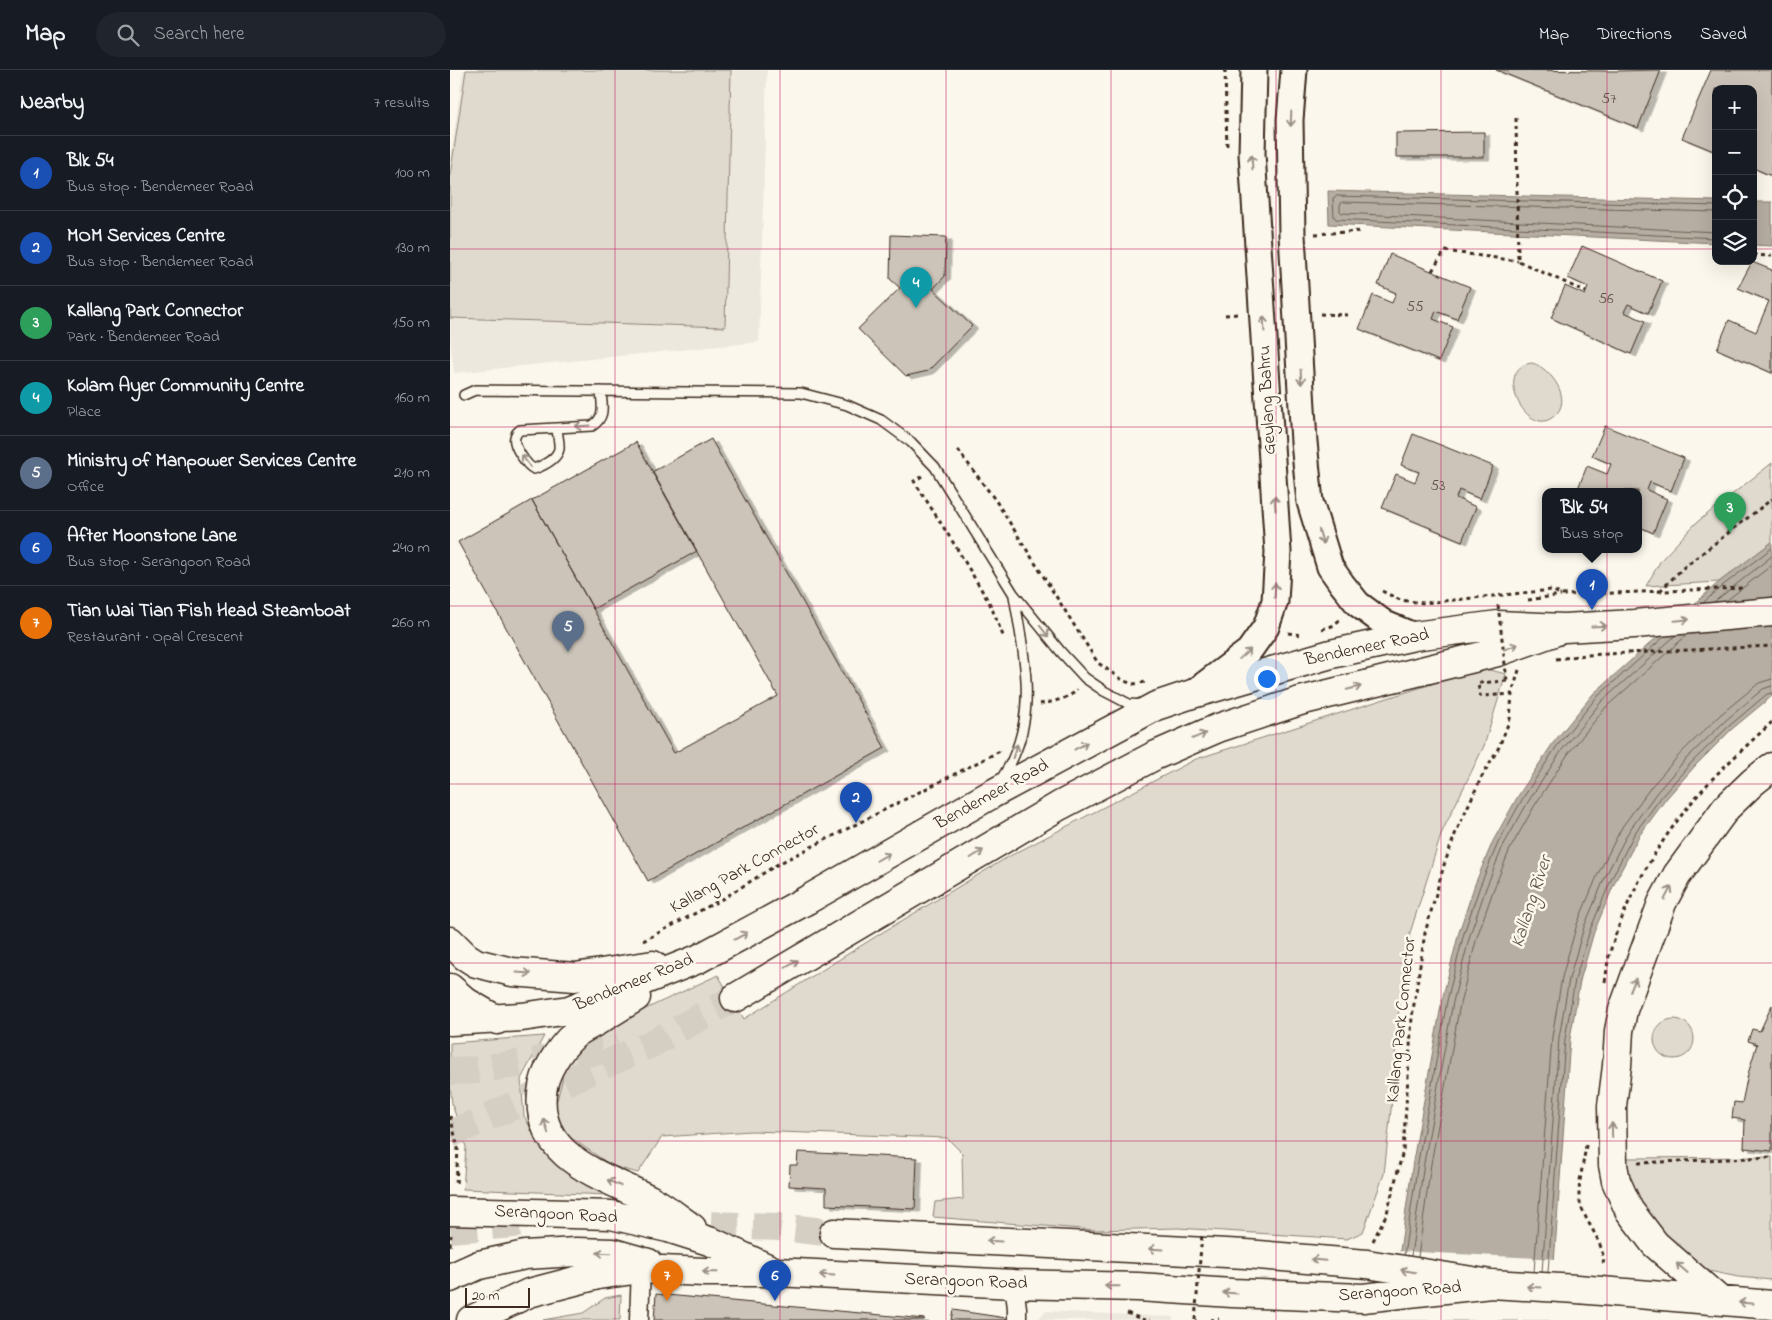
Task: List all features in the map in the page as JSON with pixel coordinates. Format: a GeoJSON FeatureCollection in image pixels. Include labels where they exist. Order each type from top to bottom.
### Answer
{"type":"FeatureCollection","features":[{"type":"Feature","properties":{"kind":"main road","name":"Geylang Bahru"},"geometry":{"type":"LineString","coordinates":[[1192,694],[1249,651],[1266,627],[1275,602],[1278,552],[1252,154],[1254,70]]}},
{"type":"Feature","properties":{"kind":"main road","name":"Geylang Bahru"},"geometry":{"type":"LineString","coordinates":[[1294,70],[1290,120],[1292,235],[1304,442],[1310,502],[1330,567],[1358,604],[1385,624],[1414,636]]}},
{"type":"Feature","properties":{"kind":"main road","name":"Bendemeer Road"},"geometry":{"type":"LineString","coordinates":[[450,1021],[497,1020],[569,1010],[698,959],[807,900],[992,794],[1152,694],[1192,694],[1331,654],[1414,636],[1498,625],[1564,628],[1772,612]]}},
{"type":"Feature","properties":{"kind":"main road","name":"Bendemeer Road"},"geometry":{"type":"LineString","coordinates":[[735,998],[1059,806],[1154,756],[1218,728],[1300,701],[1498,652],[1564,628]]}},
{"type":"Feature","properties":{"kind":"main road"},"geometry":{"type":"LineString","coordinates":[[1719,1300],[1655,1244],[1635,1219],[1616,1181],[1612,1165],[1612,1106],[1619,1031],[1623,1010],[1662,903],[1677,875],[1726,808],[1772,766]]}},
{"type":"Feature","properties":{"kind":"main road"},"geometry":{"type":"LineString","coordinates":[[450,941],[465,956],[476,963],[512,972],[566,976],[698,959]]}},
{"type":"Feature","properties":{"kind":"main road"},"geometry":{"type":"LineString","coordinates":[[698,959],[576,1033],[550,1065],[542,1085],[540,1104],[547,1132],[560,1149],[598,1175],[653,1201],[712,1242]]}},
{"type":"Feature","properties":{"kind":"main road"},"geometry":{"type":"LineString","coordinates":[[450,988],[466,1002],[497,1020]]}},
{"type":"Feature","properties":{"kind":"main road","name":"Serangoon Road"},"geometry":{"type":"LineString","coordinates":[[452,1211],[611,1215],[668,1228],[712,1242],[776,1272],[1363,1298],[1491,1284],[1772,1305]]}},
{"type":"Feature","properties":{"kind":"main road","name":"Serangoon Road"},"geometry":{"type":"LineString","coordinates":[[834,1233],[1246,1254],[1369,1255],[1491,1284]]}},
{"type":"Feature","properties":{"kind":"main road"},"geometry":{"type":"LineString","coordinates":[[450,1278],[480,1265],[525,1255],[576,1252],[614,1254],[668,1269]]}},
{"type":"Feature","properties":{"kind":"main road"},"geometry":{"type":"LineString","coordinates":[[471,1320],[529,1293],[598,1275],[641,1269],[704,1272],[776,1272]]}},
{"type":"Feature","properties":{"kind":"street"},"geometry":{"type":"LineString","coordinates":[[639,1320],[641,1269]]}},
{"type":"Feature","properties":{"kind":"street"},"geometry":{"type":"LineString","coordinates":[[1014,1284],[1017,1320]]}},
{"type":"Feature","properties":{"kind":"lane"},"geometry":{"type":"LineString","coordinates":[[464,395],[475,390],[801,393],[847,405],[881,420],[912,442],[935,467],[1013,593],[1061,652],[1085,678],[1104,691],[1129,704],[1152,694]]}},
{"type":"Feature","properties":{"kind":"lane"},"geometry":{"type":"LineString","coordinates":[[557,428],[559,448],[557,453],[541,467],[534,469],[528,466],[515,443],[516,434],[520,430],[592,426],[602,416],[602,391]]}},
{"type":"Feature","properties":{"kind":"lane"},"geometry":{"type":"LineString","coordinates":[[992,794],[1013,758],[1024,724],[1026,706],[1026,663],[1013,593]]}},
{"type":"Feature","properties":{"kind":"path"},"geometry":{"type":"LineString","coordinates":[[1516,118],[1518,261]]}},
{"type":"Feature","properties":{"kind":"path"},"geometry":{"type":"LineString","coordinates":[[1292,235],[1360,231]]}},
{"type":"Feature","properties":{"kind":"path"},"geometry":{"type":"LineString","coordinates":[[1432,272],[1445,251],[1518,261],[1586,292]]}},
{"type":"Feature","properties":{"kind":"path"},"geometry":{"type":"LineString","coordinates":[[1757,255],[1772,256]]}},
{"type":"Feature","properties":{"kind":"path"},"geometry":{"type":"LineString","coordinates":[[1225,315],[1238,314]]}},
{"type":"Feature","properties":{"kind":"path"},"geometry":{"type":"LineString","coordinates":[[1297,314],[1351,315]]}},
{"type":"Feature","properties":{"kind":"path"},"geometry":{"type":"LineString","coordinates":[[958,450],[983,481],[1098,663],[1124,681],[1152,694]]}},
{"type":"Feature","properties":{"kind":"path"},"geometry":{"type":"LineString","coordinates":[[935,467],[914,482],[990,604],[1006,642]]}},
{"type":"Feature","properties":{"kind":"path"},"geometry":{"type":"LineString","coordinates":[[1660,592],[1683,568],[1772,498]]}},
{"type":"Feature","properties":{"kind":"path"},"geometry":{"type":"LineString","coordinates":[[1317,630],[1332,626],[1350,613],[1374,586],[1400,600],[1424,603],[1552,590],[1562,595],[1753,587]]}},
{"type":"Feature","properties":{"kind":"path"},"geometry":{"type":"LineString","coordinates":[[1498,605],[1507,681],[1478,683],[1480,696],[1512,694]]}},
{"type":"Feature","properties":{"kind":"path"},"geometry":{"type":"LineString","coordinates":[[1266,627],[1301,635],[1309,633]]}},
{"type":"Feature","properties":{"kind":"path"},"geometry":{"type":"LineString","coordinates":[[1549,660],[1586,655],[1772,646]]}},
{"type":"Feature","properties":{"kind":"path","name":"Kallang Park Connector"},"geometry":{"type":"LineString","coordinates":[[1369,1255],[1387,1213],[1403,1151],[1412,1017],[1425,933],[1456,832],[1499,747],[1510,719],[1512,694],[1520,665]]}},
{"type":"Feature","properties":{"kind":"path"},"geometry":{"type":"LineString","coordinates":[[1026,706],[1051,702],[1074,693],[1085,678]]}},
{"type":"Feature","properties":{"kind":"path"},"geometry":{"type":"LineString","coordinates":[[1653,856],[1694,800],[1719,772],[1772,722]]}},
{"type":"Feature","properties":{"kind":"path","name":"Kallang Park Connector"},"geometry":{"type":"LineString","coordinates":[[642,941],[724,898],[778,864],[1005,749]]}},
{"type":"Feature","properties":{"kind":"path"},"geometry":{"type":"LineString","coordinates":[[450,1116],[458,1148],[450,1246]]}},
{"type":"Feature","properties":{"kind":"path"},"geometry":{"type":"LineString","coordinates":[[1638,1163],[1772,1157]]}},
{"type":"Feature","properties":{"kind":"path"},"geometry":{"type":"LineString","coordinates":[[1195,1320],[1202,1234]]}},
{"type":"Feature","properties":{"kind":"shaded area"},"geometry":{"type":"Polygon","coordinates":[[[463,70],[767,70],[759,342],[454,373],[450,336],[450,161],[463,70]]]}},
{"type":"Feature","properties":{"kind":"shaded area"},"geometry":{"type":"Polygon","coordinates":[[[466,70],[731,70],[725,327],[450,318],[450,176],[466,70]]]}},
{"type":"Feature","properties":{"kind":"shaded area"},"geometry":{"type":"Polygon","coordinates":[[[1532,363],[1546,371],[1553,378],[1561,394],[1562,403],[1559,410],[1553,417],[1543,421],[1533,418],[1524,411],[1517,400],[1514,388],[1515,376],[1520,367],[1532,363]]]}},
{"type":"Feature","properties":{"kind":"shaded area"},"geometry":{"type":"Polygon","coordinates":[[[1772,463],[1772,542],[1719,582],[1646,586],[1661,560],[1696,523],[1772,463]]]}},
{"type":"Feature","properties":{"kind":"shaded area"},"geometry":{"type":"Polygon","coordinates":[[[1482,668],[1506,674],[1484,746],[1442,832],[1410,933],[1398,1017],[1384,1174],[1363,1232],[1347,1239],[1178,1228],[1094,1230],[933,1217],[935,1202],[963,1199],[962,1153],[947,1138],[751,1131],[662,1137],[638,1173],[612,1166],[564,1133],[555,1108],[568,1058],[590,1035],[718,975],[744,1019],[1008,857],[1196,759],[1482,668]]]}},
{"type":"Feature","properties":{"kind":"shaded area"},"geometry":{"type":"Polygon","coordinates":[[[1670,1019],[1678,1019],[1685,1022],[1691,1028],[1694,1039],[1691,1050],[1685,1056],[1678,1059],[1670,1059],[1663,1056],[1657,1050],[1654,1043],[1654,1035],[1657,1028],[1663,1022],[1670,1019]]]}},
{"type":"Feature","properties":{"kind":"shaded area"},"geometry":{"type":"Polygon","coordinates":[[[544,1036],[521,1079],[524,1116],[540,1145],[609,1195],[463,1189],[466,1147],[452,1104],[450,1043],[544,1036]]]}},
{"type":"Feature","properties":{"kind":"shaded area"},"geometry":{"type":"Polygon","coordinates":[[[1772,1157],[1772,1280],[1738,1277],[1709,1271],[1676,1259],[1628,1187],[1627,1158],[1772,1157]]]}},
{"type":"Feature","properties":{"kind":"shaded area"},"geometry":{"type":"Polygon","coordinates":[[[621,1295],[620,1320],[543,1320],[583,1313],[605,1298],[621,1295]]]}},
{"type":"Feature","properties":{"kind":"shaded area"},"geometry":{"type":"Polygon","coordinates":[[[1046,1311],[1173,1317],[1173,1320],[1037,1320],[1046,1311]]]}},
{"type":"Feature","properties":{"kind":"water"},"geometry":{"type":"Polygon","coordinates":[[[1328,191],[1712,201],[1712,243],[1329,224],[1328,191]]]}},
{"type":"Feature","properties":{"kind":"water"},"geometry":{"type":"Polygon","coordinates":[[[1757,202],[1772,202],[1772,246],[1757,245],[1757,202]]]}},
{"type":"Feature","properties":{"kind":"water","name":"Kallang River"},"geometry":{"type":"Polygon","coordinates":[[[1772,542],[1772,696],[1732,729],[1695,766],[1666,799],[1639,836],[1615,882],[1594,932],[1580,981],[1570,1039],[1550,1320],[1390,1320],[1413,1161],[1442,1000],[1459,932],[1475,884],[1493,841],[1518,796],[1553,743],[1593,694],[1719,582],[1772,542]]]}},
{"type":"Feature","properties":{"kind":"pier"},"geometry":{"type":"Polygon","coordinates":[[[1397,1251],[1557,1259],[1552,1320],[1387,1320],[1397,1251]]]}},
{"type":"Feature","properties":{"kind":"building"},"geometry":{"type":"Polygon","coordinates":[[[1496,70],[1614,71],[1661,70],[1638,128],[1496,70]]]}},
{"type":"Feature","properties":{"kind":"building"},"geometry":{"type":"Polygon","coordinates":[[[1711,70],[1772,70],[1772,176],[1757,170],[1757,85],[1712,85],[1712,150],[1682,138],[1711,70]]]}},
{"type":"Feature","properties":{"kind":"building"},"geometry":{"type":"Polygon","coordinates":[[[1484,132],[1484,157],[1396,157],[1396,133],[1484,132]]]}},
{"type":"Feature","properties":{"kind":"building"},"geometry":{"type":"Polygon","coordinates":[[[891,235],[946,237],[945,276],[933,289],[972,326],[928,371],[906,376],[858,329],[900,288],[890,279],[891,235]]]}},
{"type":"Feature","properties":{"kind":"building"},"geometry":{"type":"Polygon","coordinates":[[[1582,246],[1662,281],[1648,313],[1628,304],[1624,312],[1645,321],[1631,354],[1551,318],[1565,286],[1585,295],[1588,287],[1568,278],[1582,246]]]}},
{"type":"Feature","properties":{"kind":"building"},"geometry":{"type":"Polygon","coordinates":[[[1390,254],[1470,287],[1457,319],[1436,311],[1433,319],[1453,327],[1439,361],[1359,329],[1373,295],[1392,303],[1396,293],[1378,285],[1390,254]]]}},
{"type":"Feature","properties":{"kind":"building"},"geometry":{"type":"Polygon","coordinates":[[[1757,264],[1772,270],[1772,373],[1717,349],[1729,320],[1756,332],[1769,301],[1738,288],[1750,265],[1757,264]]]}},
{"type":"Feature","properties":{"kind":"building"},"geometry":{"type":"Polygon","coordinates":[[[1605,426],[1684,458],[1671,491],[1650,482],[1647,490],[1667,499],[1653,533],[1642,528],[1642,488],[1578,488],[1587,466],[1607,474],[1611,464],[1592,456],[1605,426]]]}},
{"type":"Feature","properties":{"kind":"building"},"geometry":{"type":"Polygon","coordinates":[[[1413,434],[1493,466],[1480,499],[1459,490],[1456,498],[1476,507],[1462,541],[1382,508],[1396,474],[1415,482],[1419,472],[1401,465],[1413,434]]]}},
{"type":"Feature","properties":{"kind":"building"},"geometry":{"type":"Polygon","coordinates":[[[711,439],[885,748],[648,881],[458,542],[532,500],[674,753],[778,696],[652,472],[711,439]]]}},
{"type":"Feature","properties":{"kind":"building"},"geometry":{"type":"Polygon","coordinates":[[[636,442],[697,551],[593,609],[532,500],[636,442]]]}},
{"type":"Feature","properties":{"kind":"building"},"geometry":{"type":"Polygon","coordinates":[[[1772,1005],[1772,1151],[1744,1148],[1745,1120],[1732,1118],[1734,1102],[1742,1103],[1757,1044],[1748,1041],[1752,1029],[1760,1031],[1772,1005]]]}},
{"type":"Feature","properties":{"kind":"building"},"geometry":{"type":"Polygon","coordinates":[[[798,1152],[917,1158],[915,1209],[826,1205],[826,1188],[789,1186],[790,1165],[797,1165],[798,1152]]]}},
{"type":"Feature","properties":{"kind":"building"},"geometry":{"type":"Polygon","coordinates":[[[656,1294],[925,1319],[654,1320],[656,1294]]]}},
{"type":"Feature","properties":{"kind":"building"},"geometry":{"type":"Polygon","coordinates":[[[953,1310],[1006,1318],[1006,1320],[951,1320],[953,1310]]]}},
{"type":"Feature","properties":{"kind":"tunnel"},"geometry":{"type":"LineString","coordinates":[[450,1134],[651,1044],[735,998]]}},
{"type":"Feature","properties":{"kind":"tunnel"},"geometry":{"type":"LineString","coordinates":[[450,1071],[476,1070],[619,1048]]}},
{"type":"Feature","properties":{"kind":"tunnel"},"geometry":{"type":"LineString","coordinates":[[450,1229],[528,1223]]}},
{"type":"Feature","properties":{"kind":"tunnel"},"geometry":{"type":"LineString","coordinates":[[669,1224],[780,1227],[834,1233]]}},
{"type":"Feature","properties":{"kind":"place","name":"Kolam Ayer Community Centre"},"geometry":{"type":"Point","coordinates":[916,308]}},
{"type":"Feature","properties":{"kind":"place","name":"Kallang Park Connector"},"geometry":{"type":"Point","coordinates":[1730,533]}},
{"type":"Feature","properties":{"kind":"place","name":"Blk 54"},"geometry":{"type":"Point","coordinates":[1592,610]}},
{"type":"Feature","properties":{"kind":"place","name":"Ministry of Manpower Services Centre"},"geometry":{"type":"Point","coordinates":[568,652]}},
{"type":"Feature","properties":{"kind":"place","name":"MOM Services Centre"},"geometry":{"type":"Point","coordinates":[856,823]}},
{"type":"Feature","properties":{"kind":"place","name":"Tian Wai Tian Fish Head Steamboat"},"geometry":{"type":"Point","coordinates":[667,1301]}},
{"type":"Feature","properties":{"kind":"place","name":"After Moonstone Lane"},"geometry":{"type":"Point","coordinates":[775,1301]}}]}
